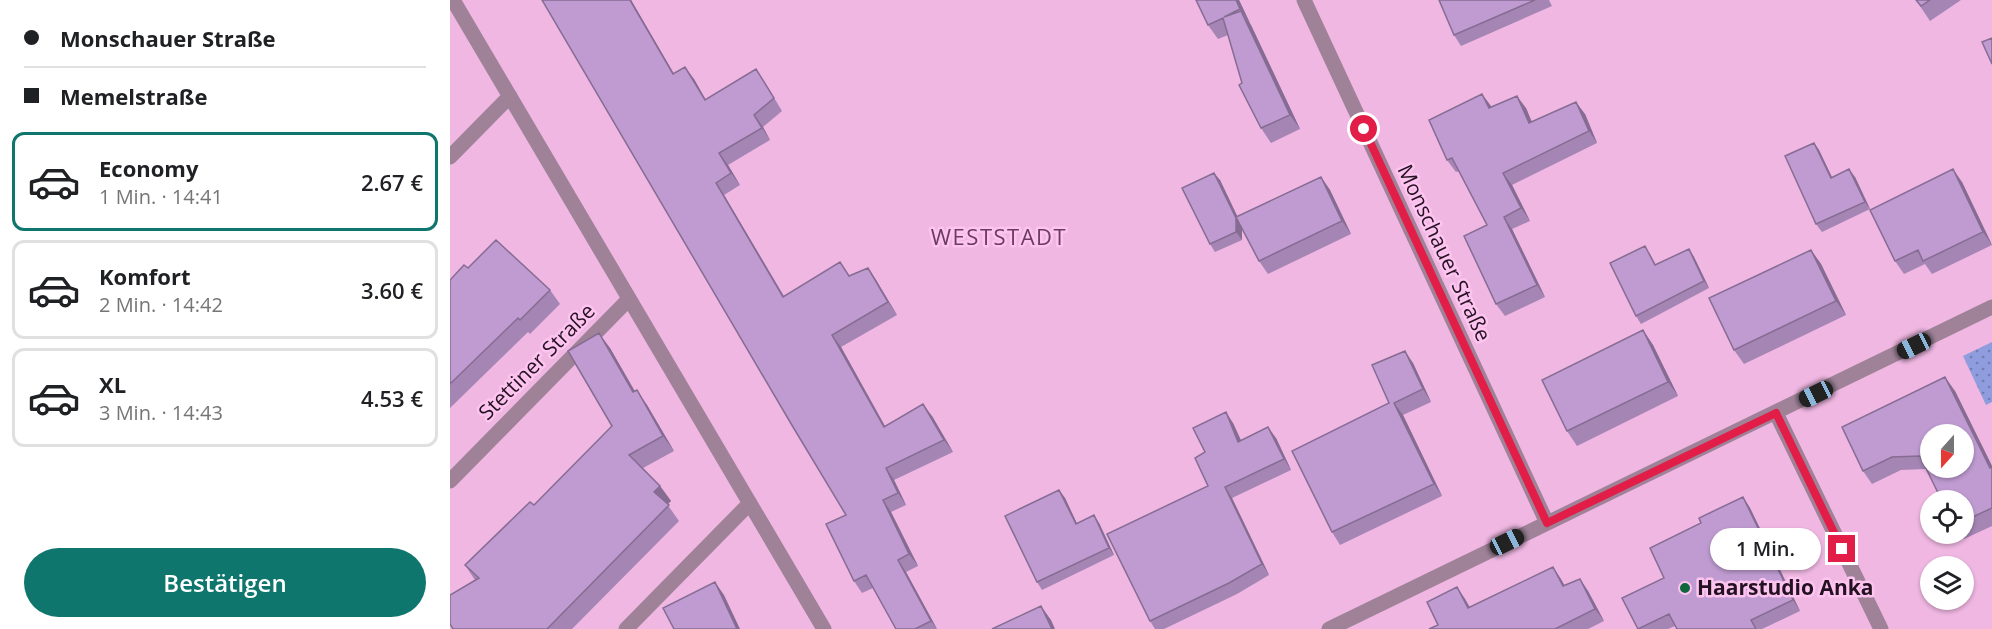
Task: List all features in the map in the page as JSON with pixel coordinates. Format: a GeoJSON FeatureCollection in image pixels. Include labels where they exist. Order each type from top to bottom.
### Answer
{"type":"FeatureCollection","features":[{"type":"Feature","properties":{"kind":"street"},"geometry":{"type":"LineString","coordinates":[[453,0],[824,629]]}},
{"type":"Feature","properties":{"kind":"street","name":"Monschauer Straße"},"geometry":{"type":"LineString","coordinates":[[1304,0],[1547,523]]}},
{"type":"Feature","properties":{"kind":"street"},"geometry":{"type":"LineString","coordinates":[[450,157],[510,96]]}},
{"type":"Feature","properties":{"kind":"street","name":"Stettiner Straße"},"geometry":{"type":"LineString","coordinates":[[450,481],[629,299]]}},
{"type":"Feature","properties":{"kind":"street"},"geometry":{"type":"LineString","coordinates":[[1329,629],[1992,307]]}},
{"type":"Feature","properties":{"kind":"street"},"geometry":{"type":"LineString","coordinates":[[1776,413],[1881,629]]}},
{"type":"Feature","properties":{"kind":"street"},"geometry":{"type":"LineString","coordinates":[[626,629],[750,503]]}},
{"type":"Feature","properties":{"kind":"shaded area"},"geometry":{"type":"Polygon","coordinates":[[[1992,342],[1992,402],[1986,405],[1963,356],[1992,342]]]}},
{"type":"Feature","properties":{"kind":"building"},"geometry":{"type":"Polygon","coordinates":[[[542,0],[630,0],[673,74],[685,67],[705,100],[756,69],[774,98],[754,115],[762,128],[719,153],[731,173],[716,183],[783,297],[840,262],[849,276],[868,268],[888,302],[832,335],[884,427],[923,404],[944,440],[886,468],[898,493],[883,500],[909,554],[898,560],[931,621],[915,629],[896,629],[866,575],[854,581],[826,524],[846,515],[542,0]]]}},
{"type":"Feature","properties":{"kind":"building"},"geometry":{"type":"Polygon","coordinates":[[[1196,0],[1236,0],[1240,9],[1224,17],[1241,11],[1290,115],[1261,128],[1239,85],[1242,83],[1223,18],[1208,25],[1196,0]]]}},
{"type":"Feature","properties":{"kind":"building"},"geometry":{"type":"Polygon","coordinates":[[[1439,0],[1535,0],[1454,35],[1439,0]]]}},
{"type":"Feature","properties":{"kind":"building"},"geometry":{"type":"Polygon","coordinates":[[[1916,0],[1930,0],[1921,6],[1916,0]]]}},
{"type":"Feature","properties":{"kind":"building"},"geometry":{"type":"Polygon","coordinates":[[[1992,38],[1992,64],[1982,42],[1992,38]]]}},
{"type":"Feature","properties":{"kind":"building"},"geometry":{"type":"Polygon","coordinates":[[[1482,94],[1489,108],[1517,96],[1529,123],[1576,102],[1589,131],[1503,173],[1521,208],[1504,217],[1537,285],[1496,304],[1464,236],[1487,225],[1452,158],[1447,160],[1429,120],[1482,94]]]}},
{"type":"Feature","properties":{"kind":"building"},"geometry":{"type":"Polygon","coordinates":[[[1814,143],[1831,178],[1849,169],[1865,202],[1816,224],[1785,156],[1814,143]]]}},
{"type":"Feature","properties":{"kind":"building"},"geometry":{"type":"Polygon","coordinates":[[[1953,169],[1983,232],[1923,261],[1918,250],[1895,261],[1870,210],[1953,169]]]}},
{"type":"Feature","properties":{"kind":"building"},"geometry":{"type":"Polygon","coordinates":[[[1214,173],[1236,218],[1236,232],[1210,244],[1182,188],[1214,173]]]}},
{"type":"Feature","properties":{"kind":"building"},"geometry":{"type":"Polygon","coordinates":[[[1321,177],[1342,221],[1259,261],[1236,217],[1321,177]]]}},
{"type":"Feature","properties":{"kind":"building"},"geometry":{"type":"Polygon","coordinates":[[[496,240],[550,290],[450,384],[450,280],[464,265],[468,268],[496,240]]]}},
{"type":"Feature","properties":{"kind":"building"},"geometry":{"type":"Polygon","coordinates":[[[1645,246],[1655,265],[1689,249],[1704,281],[1636,316],[1610,263],[1645,246]]]}},
{"type":"Feature","properties":{"kind":"building"},"geometry":{"type":"Polygon","coordinates":[[[1811,250],[1836,301],[1734,350],[1709,298],[1811,250]]]}},
{"type":"Feature","properties":{"kind":"building"},"geometry":{"type":"Polygon","coordinates":[[[1643,330],[1668,382],[1567,431],[1542,380],[1643,330]]]}},
{"type":"Feature","properties":{"kind":"building"},"geometry":{"type":"Polygon","coordinates":[[[599,333],[633,392],[637,390],[663,436],[629,455],[660,486],[654,492],[669,505],[547,629],[453,629],[450,624],[450,595],[479,578],[465,565],[530,502],[534,505],[612,426],[568,351],[599,333]]]}},
{"type":"Feature","properties":{"kind":"building"},"geometry":{"type":"Polygon","coordinates":[[[1405,351],[1423,389],[1394,403],[1434,484],[1332,532],[1292,451],[1389,403],[1372,365],[1405,351]]]}},
{"type":"Feature","properties":{"kind":"building"},"geometry":{"type":"Polygon","coordinates":[[[1945,377],[1968,424],[1920,424],[1920,456],[1892,457],[1863,471],[1842,427],[1945,377]]]}},
{"type":"Feature","properties":{"kind":"building"},"geometry":{"type":"Polygon","coordinates":[[[1226,412],[1238,442],[1268,427],[1284,459],[1225,487],[1262,564],[1229,583],[1150,621],[1107,534],[1208,486],[1195,458],[1205,452],[1193,428],[1226,412]]]}},
{"type":"Feature","properties":{"kind":"building"},"geometry":{"type":"Polygon","coordinates":[[[1974,436],[1990,468],[1992,467],[1992,508],[1974,516],[1974,490],[1937,490],[1931,478],[1974,478],[1974,436]]]}},
{"type":"Feature","properties":{"kind":"building"},"geometry":{"type":"Polygon","coordinates":[[[1059,490],[1076,524],[1094,515],[1109,548],[1037,582],[1005,516],[1059,490]]]}},
{"type":"Feature","properties":{"kind":"building"},"geometry":{"type":"Polygon","coordinates":[[[1743,497],[1793,600],[1751,620],[1756,629],[1677,629],[1669,614],[1638,629],[1622,598],[1664,578],[1650,548],[1701,523],[1699,518],[1743,497]]]}},
{"type":"Feature","properties":{"kind":"building"},"geometry":{"type":"Polygon","coordinates":[[[1553,567],[1563,586],[1580,579],[1595,609],[1555,629],[1429,629],[1438,625],[1427,602],[1457,587],[1468,608],[1553,567]]]}},
{"type":"Feature","properties":{"kind":"building"},"geometry":{"type":"Polygon","coordinates":[[[715,582],[737,629],[674,629],[663,608],[715,582]]]}},
{"type":"Feature","properties":{"kind":"building"},"geometry":{"type":"Polygon","coordinates":[[[1041,606],[1052,629],[992,629],[1041,606]]]}},
{"type":"Feature","properties":{"kind":"place","name":"Haarstudio Anka"},"geometry":{"type":"Point","coordinates":[1685,588]}},
{"type":"Feature","properties":{"kind":"district","name":"WESTSTADT"},"geometry":{"type":"Point","coordinates":[999,237]}},
{"type":"Feature","properties":{"kind":"route"},"geometry":{"type":"LineString","coordinates":[[1364,129],[1547,523],[1776,413],[1842,549]]}}]}
